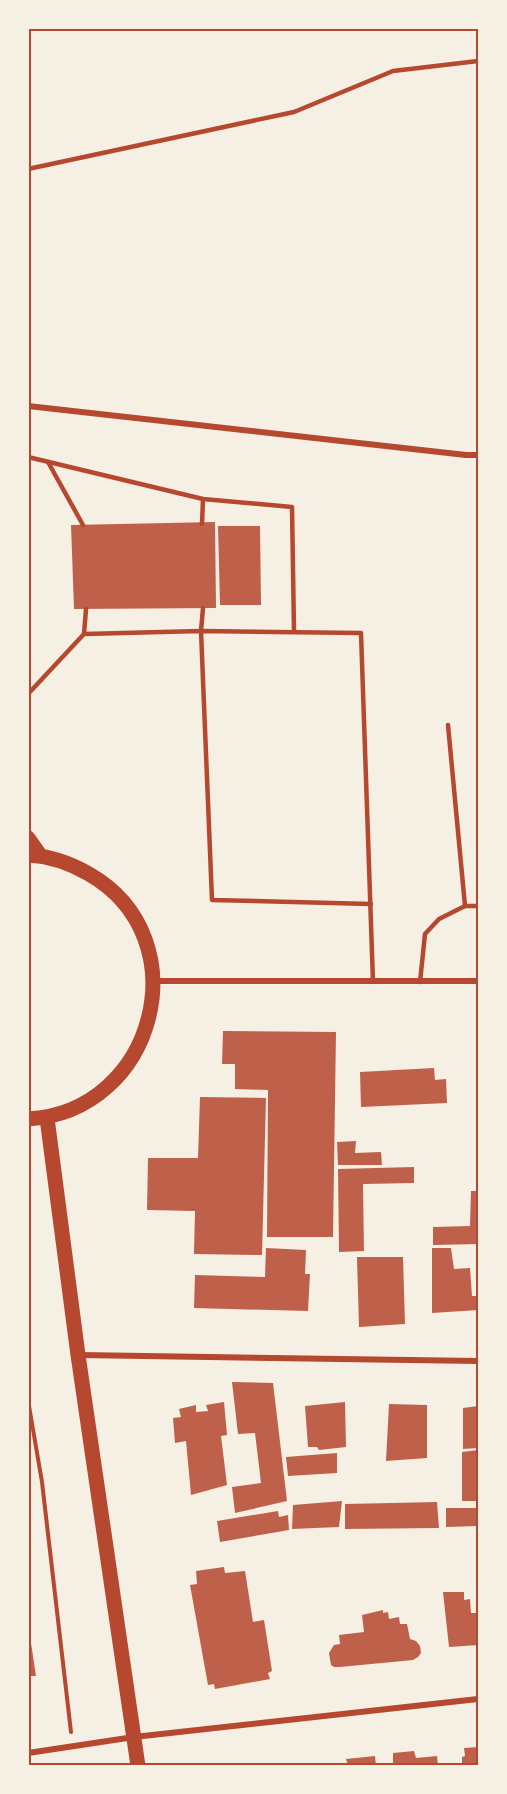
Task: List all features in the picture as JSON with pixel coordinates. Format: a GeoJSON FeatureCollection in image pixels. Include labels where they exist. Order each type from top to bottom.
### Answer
{"type":"FeatureCollection","features":[{"type":"Feature","properties":{"kind":"main road"},"geometry":{"type":"LineString","coordinates":[[28,838],[34,855],[72,864],[102,881],[126,905],[143,933],[152,966],[153,981],[153,1000],[146,1033],[130,1063],[107,1088],[79,1107],[46,1118],[28,1119]]}},
{"type":"Feature","properties":{"kind":"main road"},"geometry":{"type":"LineString","coordinates":[[46,1118],[138,1766]]}},
{"type":"Feature","properties":{"kind":"street"},"geometry":{"type":"LineString","coordinates":[[28,406],[466,455],[478,454]]}},
{"type":"Feature","properties":{"kind":"street"},"geometry":{"type":"LineString","coordinates":[[153,981],[478,981]]}},
{"type":"Feature","properties":{"kind":"street"},"geometry":{"type":"LineString","coordinates":[[78,1355],[478,1360]]}},
{"type":"Feature","properties":{"kind":"street"},"geometry":{"type":"LineString","coordinates":[[28,1753],[134,1737],[478,1699]]}},
{"type":"Feature","properties":{"kind":"lane"},"geometry":{"type":"LineString","coordinates":[[28,169],[294,112],[393,71],[478,61]]}},
{"type":"Feature","properties":{"kind":"lane"},"geometry":{"type":"LineString","coordinates":[[28,457],[203,499],[292,507],[294,632]]}},
{"type":"Feature","properties":{"kind":"lane"},"geometry":{"type":"LineString","coordinates":[[48,462],[83,525]]}},
{"type":"Feature","properties":{"kind":"lane"},"geometry":{"type":"LineString","coordinates":[[202,524],[203,499]]}},
{"type":"Feature","properties":{"kind":"lane"},"geometry":{"type":"LineString","coordinates":[[203,608],[201,631],[212,900],[371,904]]}},
{"type":"Feature","properties":{"kind":"lane"},"geometry":{"type":"LineString","coordinates":[[28,694],[84,634],[86,609]]}},
{"type":"Feature","properties":{"kind":"lane"},"geometry":{"type":"LineString","coordinates":[[84,634],[201,631],[361,633],[373,982]]}},
{"type":"Feature","properties":{"kind":"lane"},"geometry":{"type":"LineString","coordinates":[[448,724],[465,906]]}},
{"type":"Feature","properties":{"kind":"lane"},"geometry":{"type":"LineString","coordinates":[[420,982],[425,934],[439,919],[465,906],[478,906]]}},
{"type":"Feature","properties":{"kind":"path"},"geometry":{"type":"LineString","coordinates":[[28,1400],[42,1482],[73,1747]]}},
{"type":"Feature","properties":{"kind":"building"},"geometry":{"type":"Polygon","coordinates":[[[215,522],[216,608],[74,609],[71,525],[215,522]]]}},
{"type":"Feature","properties":{"kind":"building"},"geometry":{"type":"Polygon","coordinates":[[[218,526],[260,526],[261,605],[220,605],[218,526]]]}},
{"type":"Feature","properties":{"kind":"building"},"geometry":{"type":"Polygon","coordinates":[[[223,1031],[336,1032],[333,1237],[267,1237],[268,1090],[235,1089],[235,1064],[222,1064],[223,1031]]]}},
{"type":"Feature","properties":{"kind":"building"},"geometry":{"type":"Polygon","coordinates":[[[434,1068],[435,1080],[446,1079],[447,1103],[361,1107],[360,1072],[434,1068]]]}},
{"type":"Feature","properties":{"kind":"building"},"geometry":{"type":"Polygon","coordinates":[[[200,1097],[266,1098],[262,1255],[194,1254],[195,1211],[147,1210],[148,1158],[198,1158],[200,1097]]]}},
{"type":"Feature","properties":{"kind":"building"},"geometry":{"type":"Polygon","coordinates":[[[356,1141],[355,1153],[381,1152],[382,1165],[338,1165],[337,1142],[356,1141]]]}},
{"type":"Feature","properties":{"kind":"building"},"geometry":{"type":"Polygon","coordinates":[[[414,1167],[414,1183],[363,1184],[364,1251],[339,1252],[338,1169],[414,1167]]]}},
{"type":"Feature","properties":{"kind":"building"},"geometry":{"type":"Polygon","coordinates":[[[471,1191],[478,1191],[478,1244],[433,1245],[433,1227],[470,1226],[471,1191]]]}},
{"type":"Feature","properties":{"kind":"building"},"geometry":{"type":"Polygon","coordinates":[[[266,1248],[306,1250],[305,1274],[310,1274],[308,1311],[194,1308],[195,1275],[265,1277],[266,1248]]]}},
{"type":"Feature","properties":{"kind":"building"},"geometry":{"type":"Polygon","coordinates":[[[432,1248],[451,1248],[454,1269],[470,1268],[472,1296],[478,1296],[478,1310],[432,1313],[432,1248]]]}},
{"type":"Feature","properties":{"kind":"building"},"geometry":{"type":"Polygon","coordinates":[[[357,1257],[403,1257],[405,1324],[359,1327],[357,1257]]]}},
{"type":"Feature","properties":{"kind":"building"},"geometry":{"type":"Polygon","coordinates":[[[232,1382],[273,1383],[287,1501],[235,1513],[232,1487],[261,1483],[255,1433],[238,1434],[232,1382]]]}},
{"type":"Feature","properties":{"kind":"building"},"geometry":{"type":"Polygon","coordinates":[[[224,1402],[227,1435],[221,1436],[227,1485],[191,1495],[186,1441],[175,1443],[173,1418],[181,1417],[179,1409],[196,1405],[196,1412],[208,1411],[206,1405],[224,1402]]]}},
{"type":"Feature","properties":{"kind":"building"},"geometry":{"type":"Polygon","coordinates":[[[345,1402],[346,1447],[319,1450],[317,1447],[308,1447],[305,1406],[345,1402]]]}},
{"type":"Feature","properties":{"kind":"building"},"geometry":{"type":"Polygon","coordinates":[[[389,1404],[427,1405],[427,1458],[386,1461],[389,1404]]]}},
{"type":"Feature","properties":{"kind":"building"},"geometry":{"type":"Polygon","coordinates":[[[478,1406],[478,1448],[463,1449],[463,1408],[478,1406]]]}},
{"type":"Feature","properties":{"kind":"building"},"geometry":{"type":"Polygon","coordinates":[[[478,1450],[478,1501],[462,1501],[462,1452],[478,1450]]]}},
{"type":"Feature","properties":{"kind":"building"},"geometry":{"type":"Polygon","coordinates":[[[337,1453],[337,1473],[288,1476],[286,1457],[337,1453]]]}},
{"type":"Feature","properties":{"kind":"building"},"geometry":{"type":"Polygon","coordinates":[[[342,1501],[339,1527],[292,1529],[293,1505],[342,1501]]]}},
{"type":"Feature","properties":{"kind":"building"},"geometry":{"type":"Polygon","coordinates":[[[437,1502],[439,1528],[345,1529],[345,1504],[437,1502]]]}},
{"type":"Feature","properties":{"kind":"building"},"geometry":{"type":"Polygon","coordinates":[[[446,1508],[478,1508],[478,1526],[446,1527],[446,1508]]]}},
{"type":"Feature","properties":{"kind":"building"},"geometry":{"type":"Polygon","coordinates":[[[278,1511],[279,1517],[288,1515],[289,1530],[220,1542],[217,1521],[278,1511]]]}},
{"type":"Feature","properties":{"kind":"building"},"geometry":{"type":"Polygon","coordinates":[[[224,1567],[225,1573],[245,1571],[253,1622],[264,1620],[272,1671],[268,1673],[270,1679],[215,1689],[214,1684],[208,1685],[190,1585],[197,1584],[196,1571],[224,1567]]]}},
{"type":"Feature","properties":{"kind":"building"},"geometry":{"type":"Polygon","coordinates":[[[443,1592],[464,1592],[464,1600],[470,1599],[471,1613],[478,1613],[478,1645],[449,1647],[443,1592]]]}},
{"type":"Feature","properties":{"kind":"building"},"geometry":{"type":"Polygon","coordinates":[[[383,1610],[383,1613],[388,1612],[389,1619],[399,1617],[400,1624],[407,1624],[410,1639],[416,1641],[420,1646],[421,1653],[418,1657],[413,1660],[340,1667],[331,1665],[329,1653],[334,1645],[340,1644],[339,1635],[364,1632],[362,1615],[383,1610]]]}},
{"type":"Feature","properties":{"kind":"building"},"geometry":{"type":"Polygon","coordinates":[[[31,1643],[36,1676],[28,1676],[28,1644],[31,1643]]]}},
{"type":"Feature","properties":{"kind":"building"},"geometry":{"type":"Polygon","coordinates":[[[478,1747],[478,1766],[462,1766],[462,1757],[465,1756],[464,1748],[478,1747]]]}},
{"type":"Feature","properties":{"kind":"building"},"geometry":{"type":"Polygon","coordinates":[[[414,1751],[416,1758],[437,1756],[438,1766],[393,1766],[393,1753],[414,1751]]]}},
{"type":"Feature","properties":{"kind":"building"},"geometry":{"type":"Polygon","coordinates":[[[375,1756],[376,1766],[348,1766],[346,1759],[375,1756]]]}}]}
